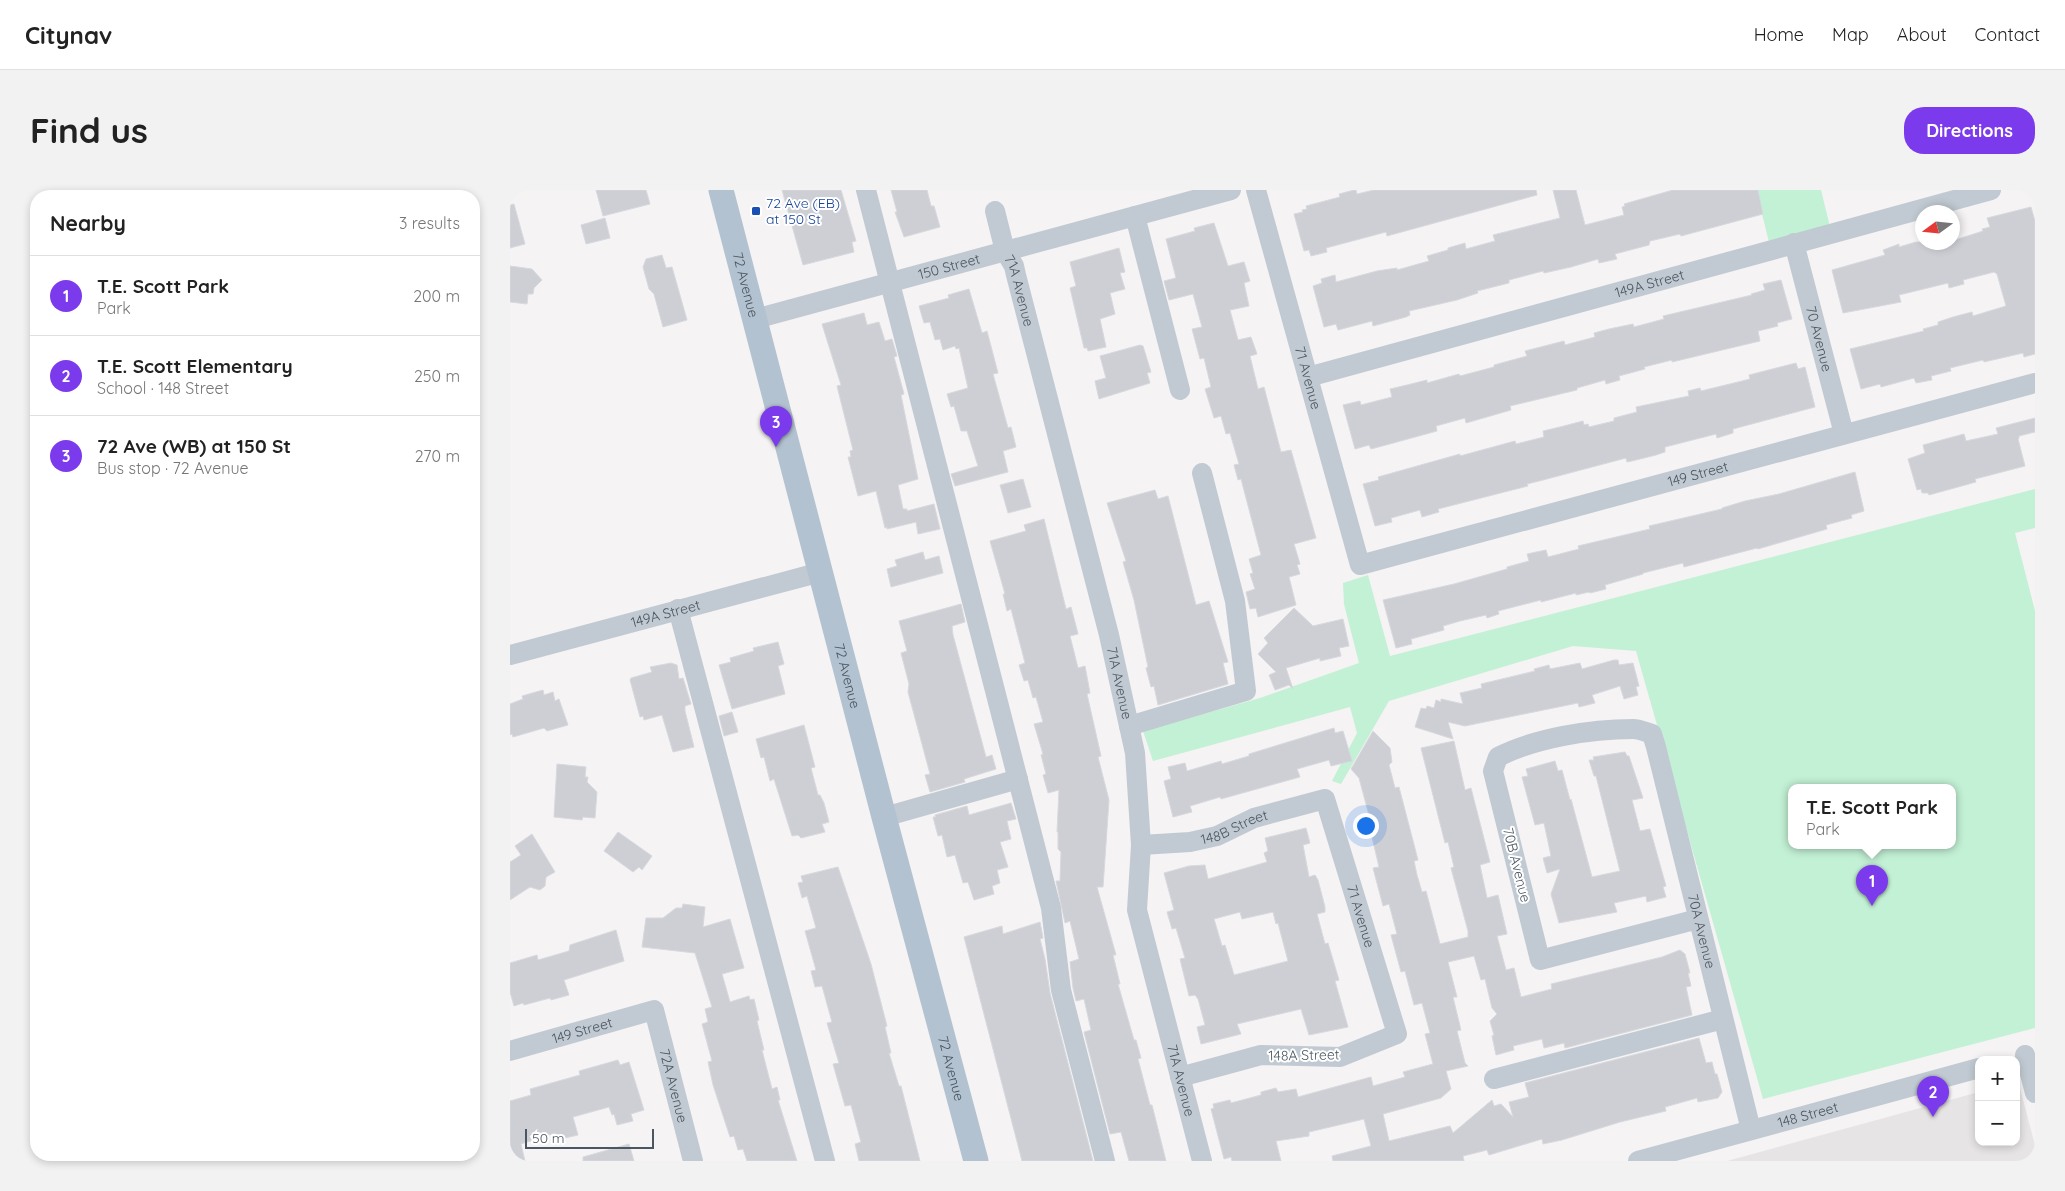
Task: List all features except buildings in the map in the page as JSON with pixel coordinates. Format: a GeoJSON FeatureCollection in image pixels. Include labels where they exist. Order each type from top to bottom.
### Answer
{"type":"FeatureCollection","features":[{"type":"Feature","properties":{"kind":"main road","name":"72 Avenue"},"geometry":{"type":"LineString","coordinates":[[721,190],[884,817],[976,1161]]}},
{"type":"Feature","properties":{"kind":"street"},"geometry":{"type":"LineString","coordinates":[[866,190],[1051,908],[1061,990],[1105,1161]]}},
{"type":"Feature","properties":{"kind":"street","name":"150 Street"},"geometry":{"type":"LineString","coordinates":[[755,319],[1231,190]]}},
{"type":"Feature","properties":{"kind":"street","name":"71 Avenue"},"geometry":{"type":"LineString","coordinates":[[1256,190],[1360,565]]}},
{"type":"Feature","properties":{"kind":"street","name":"149A Street"},"geometry":{"type":"LineString","coordinates":[[1308,377],[1992,190]]}},
{"type":"Feature","properties":{"kind":"street","name":"71A Avenue"},"geometry":{"type":"LineString","coordinates":[[994,211],[1005,251],[1014,266],[1019,285],[1106,626],[1135,753],[1141,845],[1136,910],[1202,1161]]}},
{"type":"Feature","properties":{"kind":"street"},"geometry":{"type":"LineString","coordinates":[[1135,216],[1180,390]]}},
{"type":"Feature","properties":{"kind":"street","name":"70 Avenue"},"geometry":{"type":"LineString","coordinates":[[1794,244],[1844,434]]}},
{"type":"Feature","properties":{"kind":"street","name":"149 Street"},"geometry":{"type":"LineString","coordinates":[[1360,565],[2035,383]]}},
{"type":"Feature","properties":{"kind":"street"},"geometry":{"type":"LineString","coordinates":[[1129,726],[1246,691],[1235,602],[1202,473]]}},
{"type":"Feature","properties":{"kind":"street","name":"149A Street"},"geometry":{"type":"LineString","coordinates":[[510,655],[821,572]]}},
{"type":"Feature","properties":{"kind":"street"},"geometry":{"type":"LineString","coordinates":[[678,609],[826,1161]]}},
{"type":"Feature","properties":{"kind":"street","name":"70A Avenue"},"geometry":{"type":"LineString","coordinates":[[1493,771],[1498,757],[1514,749],[1573,735],[1635,729],[1652,734],[1751,1130]]}},
{"type":"Feature","properties":{"kind":"street","name":"70B Avenue"},"geometry":{"type":"LineString","coordinates":[[1493,771],[1540,960],[1698,919]]}},
{"type":"Feature","properties":{"kind":"street"},"geometry":{"type":"LineString","coordinates":[[884,817],[1018,780]]}},
{"type":"Feature","properties":{"kind":"street","name":"71 Avenue"},"geometry":{"type":"LineString","coordinates":[[1325,799],[1397,1034]]}},
{"type":"Feature","properties":{"kind":"street","name":"148B Street"},"geometry":{"type":"LineString","coordinates":[[1141,845],[1190,842],[1217,836],[1254,818],[1325,799]]}},
{"type":"Feature","properties":{"kind":"street","name":"149 Street"},"geometry":{"type":"LineString","coordinates":[[510,1052],[654,1010]]}},
{"type":"Feature","properties":{"kind":"street","name":"72A Avenue"},"geometry":{"type":"LineString","coordinates":[[654,1010],[693,1161]]}},
{"type":"Feature","properties":{"kind":"street"},"geometry":{"type":"LineString","coordinates":[[1494,1079],[1723,1019]]}},
{"type":"Feature","properties":{"kind":"street","name":"148A Street"},"geometry":{"type":"LineString","coordinates":[[1180,1077],[1261,1055],[1340,1057],[1397,1034]]}},
{"type":"Feature","properties":{"kind":"street"},"geometry":{"type":"LineString","coordinates":[[2023,1056],[2035,1093]]}},
{"type":"Feature","properties":{"kind":"street","name":"148 Street"},"geometry":{"type":"LineString","coordinates":[[1638,1161],[1975,1069]]}},
{"type":"Feature","properties":{"kind":"shaded area"},"geometry":{"type":"Polygon","coordinates":[[[2020,1089],[2035,1145],[2035,1161],[1727,1161],[1975,1093],[1975,1146],[2020,1146],[2020,1089]]]}},
{"type":"Feature","properties":{"kind":"green space"},"geometry":{"type":"Polygon","coordinates":[[[1756,190],[1821,190],[1831,231],[1770,246],[1756,190]]]}},
{"type":"Feature","properties":{"kind":"green space"},"geometry":{"type":"Polygon","coordinates":[[[2035,489],[2035,528],[2015,533],[2035,611],[2035,1028],[1763,1099],[1636,651],[1573,646],[1389,701],[1341,784],[1332,781],[1357,733],[1350,707],[1153,761],[1143,731],[1260,698],[1359,663],[1344,604],[1343,583],[1368,575],[1390,656],[2035,489]]]}},
{"type":"Feature","properties":{"kind":"place","name":"72 Ave (EB) at 150 St"},"geometry":{"type":"Point","coordinates":[756,211]}},
{"type":"Feature","properties":{"kind":"place","name":"72 Ave (WB) at 150 St"},"geometry":{"type":"Point","coordinates":[776,447]}},
{"type":"Feature","properties":{"kind":"place","name":"T.E. Scott Park"},"geometry":{"type":"Point","coordinates":[1872,906]}},
{"type":"Feature","properties":{"kind":"place","name":"T.E. Scott Elementary"},"geometry":{"type":"Point","coordinates":[1933,1117]}}]}
